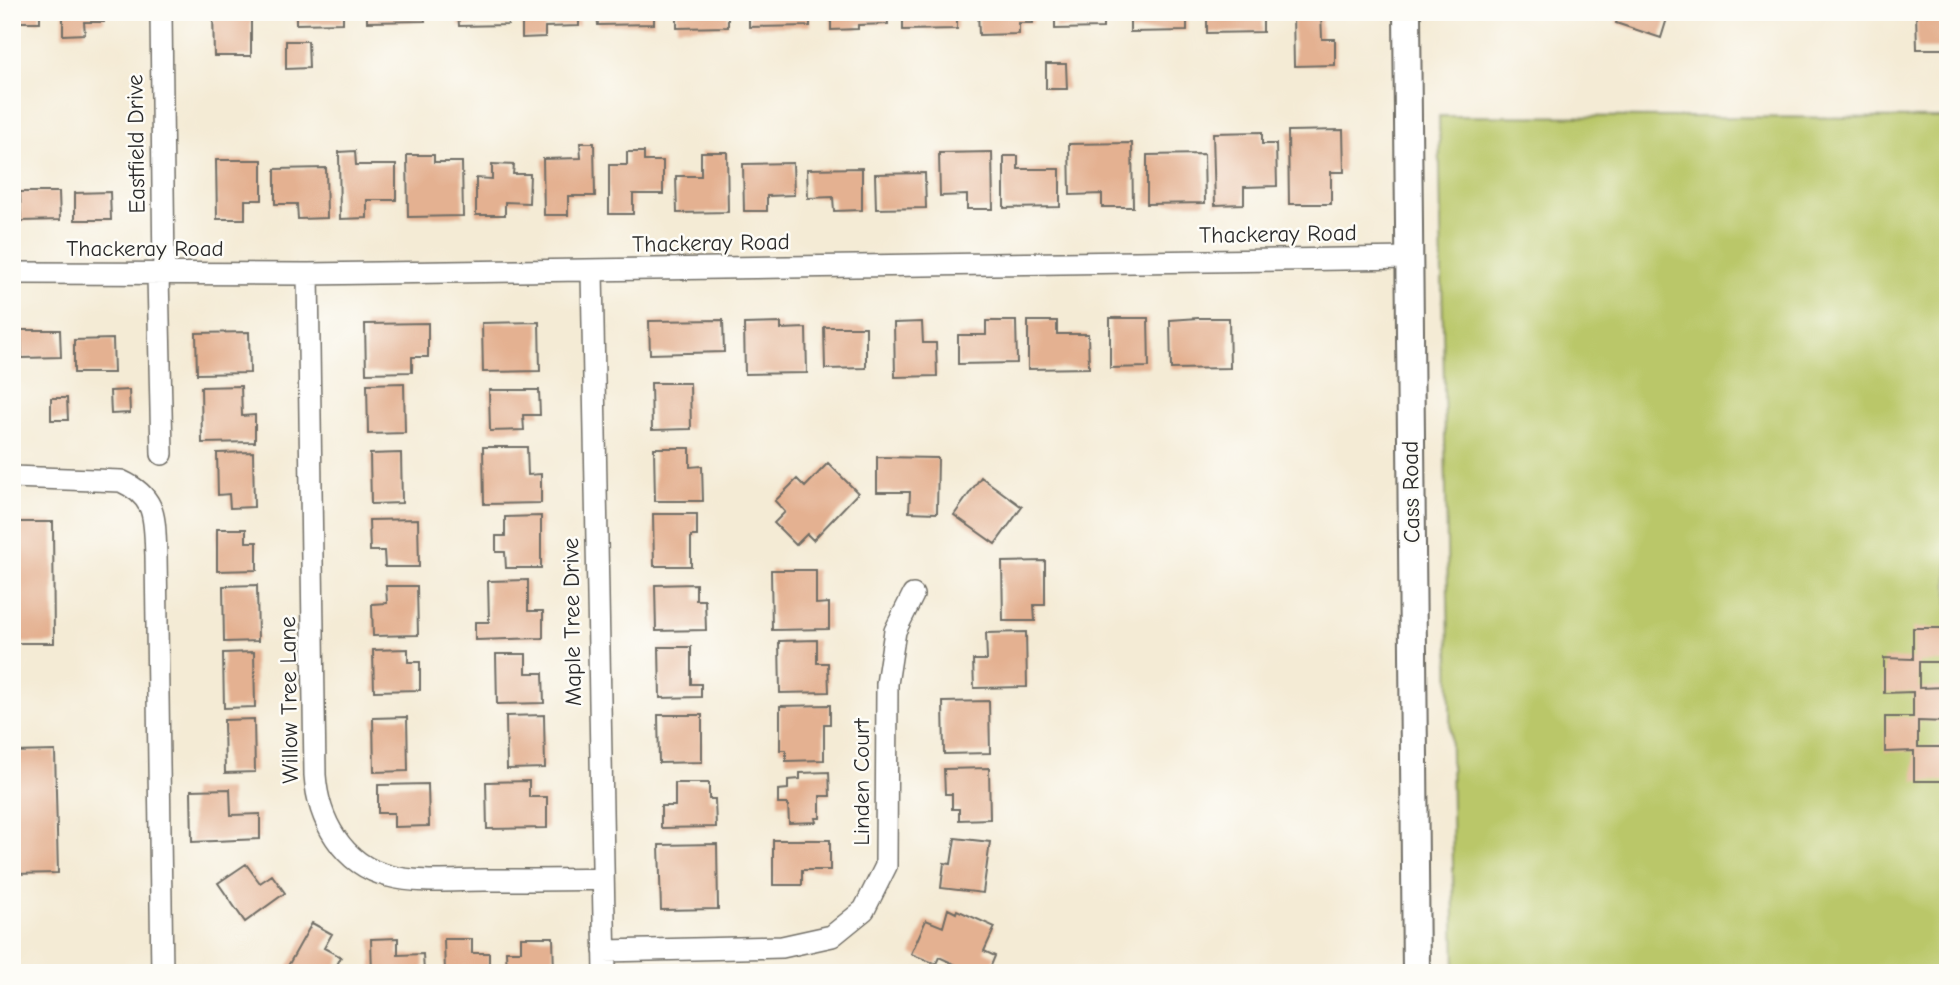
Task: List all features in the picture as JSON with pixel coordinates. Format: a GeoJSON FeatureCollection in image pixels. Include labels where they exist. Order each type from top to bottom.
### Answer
{"type":"FeatureCollection","features":[{"type":"Feature","properties":{"kind":"street","name":"Eastfield Drive"},"geometry":{"type":"LineString","coordinates":[[161,12],[162,454]]}},
{"type":"Feature","properties":{"kind":"street","name":"Cass Road"},"geometry":{"type":"LineString","coordinates":[[1407,12],[1416,973]]}},
{"type":"Feature","properties":{"kind":"street","name":"Thackeray Road"},"geometry":{"type":"LineString","coordinates":[[12,274],[308,275],[1411,258]]}},
{"type":"Feature","properties":{"kind":"street","name":"Maple Tree Drive"},"geometry":{"type":"LineString","coordinates":[[592,271],[604,962]]}},
{"type":"Feature","properties":{"kind":"street","name":"Willow Tree Lane"},"geometry":{"type":"LineString","coordinates":[[308,275],[315,775],[323,818],[339,845],[364,865],[387,876],[428,880],[603,880]]}},
{"type":"Feature","properties":{"kind":"street"},"geometry":{"type":"LineString","coordinates":[[12,477],[121,481],[136,488],[147,498],[153,513],[156,555],[162,973]]}},
{"type":"Feature","properties":{"kind":"street","name":"Linden Court"},"geometry":{"type":"LineString","coordinates":[[604,962],[782,947],[832,936],[864,910],[887,866],[887,684],[895,631],[914,595]]}},
{"type":"Feature","properties":{"kind":"green space"},"geometry":{"type":"Polygon","coordinates":[[[1439,116],[1948,118],[1948,973],[1455,973],[1439,116]]]}},
{"type":"Feature","properties":{"kind":"building"},"geometry":{"type":"Polygon","coordinates":[[[12,12],[40,12],[40,22],[12,22],[12,12]]]}},
{"type":"Feature","properties":{"kind":"building"},"geometry":{"type":"Polygon","coordinates":[[[63,12],[104,12],[104,22],[84,22],[85,34],[63,35],[63,12]]]}},
{"type":"Feature","properties":{"kind":"building"},"geometry":{"type":"Polygon","coordinates":[[[213,12],[272,12],[272,18],[251,18],[251,56],[214,56],[213,12]]]}},
{"type":"Feature","properties":{"kind":"building"},"geometry":{"type":"Polygon","coordinates":[[[296,12],[343,12],[343,23],[296,24],[296,12]]]}},
{"type":"Feature","properties":{"kind":"building"},"geometry":{"type":"Polygon","coordinates":[[[367,12],[424,12],[425,21],[367,22],[367,12]]]}},
{"type":"Feature","properties":{"kind":"building"},"geometry":{"type":"Polygon","coordinates":[[[458,12],[507,12],[508,25],[459,26],[458,12]]]}},
{"type":"Feature","properties":{"kind":"building"},"geometry":{"type":"Polygon","coordinates":[[[522,12],[579,12],[579,26],[545,27],[545,37],[522,38],[522,12]]]}},
{"type":"Feature","properties":{"kind":"building"},"geometry":{"type":"Polygon","coordinates":[[[597,12],[654,12],[654,24],[598,25],[597,12]]]}},
{"type":"Feature","properties":{"kind":"building"},"geometry":{"type":"Polygon","coordinates":[[[677,12],[728,12],[728,27],[677,28],[677,12]]]}},
{"type":"Feature","properties":{"kind":"building"},"geometry":{"type":"Polygon","coordinates":[[[749,12],[810,12],[810,26],[749,27],[749,12]]]}},
{"type":"Feature","properties":{"kind":"building"},"geometry":{"type":"Polygon","coordinates":[[[831,12],[887,12],[888,24],[858,25],[858,29],[831,30],[831,12]]]}},
{"type":"Feature","properties":{"kind":"building"},"geometry":{"type":"Polygon","coordinates":[[[903,12],[957,12],[957,29],[903,30],[903,12]]]}},
{"type":"Feature","properties":{"kind":"building"},"geometry":{"type":"Polygon","coordinates":[[[978,12],[1033,12],[1033,23],[1019,23],[1019,34],[979,35],[978,12]]]}},
{"type":"Feature","properties":{"kind":"building"},"geometry":{"type":"Polygon","coordinates":[[[1055,12],[1103,12],[1103,28],[1055,29],[1055,12]]]}},
{"type":"Feature","properties":{"kind":"building"},"geometry":{"type":"Polygon","coordinates":[[[1130,12],[1187,12],[1187,31],[1130,32],[1130,12]]]}},
{"type":"Feature","properties":{"kind":"building"},"geometry":{"type":"Polygon","coordinates":[[[1207,12],[1263,12],[1263,32],[1207,33],[1207,12]]]}},
{"type":"Feature","properties":{"kind":"building"},"geometry":{"type":"Polygon","coordinates":[[[1293,12],[1321,12],[1322,39],[1335,39],[1335,65],[1294,66],[1293,12]]]}},
{"type":"Feature","properties":{"kind":"building"},"geometry":{"type":"Polygon","coordinates":[[[1619,12],[1669,12],[1661,38],[1616,23],[1619,12]]]}},
{"type":"Feature","properties":{"kind":"building"},"geometry":{"type":"Polygon","coordinates":[[[1916,12],[1948,12],[1948,49],[1917,49],[1916,12]]]}},
{"type":"Feature","properties":{"kind":"building"},"geometry":{"type":"Polygon","coordinates":[[[286,41],[308,41],[309,68],[286,69],[286,41]]]}},
{"type":"Feature","properties":{"kind":"building"},"geometry":{"type":"Polygon","coordinates":[[[1046,64],[1066,64],[1067,89],[1046,89],[1046,64]]]}},
{"type":"Feature","properties":{"kind":"building"},"geometry":{"type":"Polygon","coordinates":[[[1343,130],[1344,172],[1331,172],[1331,204],[1289,204],[1288,131],[1343,130]]]}},
{"type":"Feature","properties":{"kind":"building"},"geometry":{"type":"Polygon","coordinates":[[[1262,132],[1262,144],[1276,144],[1277,186],[1244,187],[1244,204],[1215,205],[1213,133],[1262,132]]]}},
{"type":"Feature","properties":{"kind":"building"},"geometry":{"type":"Polygon","coordinates":[[[580,143],[594,143],[595,196],[568,196],[568,215],[544,215],[543,159],[581,158],[580,143]]]}},
{"type":"Feature","properties":{"kind":"building"},"geometry":{"type":"Polygon","coordinates":[[[1132,143],[1133,207],[1102,207],[1102,194],[1070,195],[1069,144],[1132,143]]]}},
{"type":"Feature","properties":{"kind":"building"},"geometry":{"type":"Polygon","coordinates":[[[355,151],[356,165],[396,165],[396,200],[367,200],[367,218],[340,219],[339,152],[355,151]]]}},
{"type":"Feature","properties":{"kind":"building"},"geometry":{"type":"Polygon","coordinates":[[[627,152],[644,152],[644,161],[663,161],[663,194],[633,194],[633,214],[609,214],[609,165],[627,165],[627,152]]]}},
{"type":"Feature","properties":{"kind":"building"},"geometry":{"type":"Polygon","coordinates":[[[701,152],[727,152],[728,212],[677,213],[676,176],[701,176],[701,152]]]}},
{"type":"Feature","properties":{"kind":"building"},"geometry":{"type":"Polygon","coordinates":[[[992,152],[993,209],[967,209],[967,195],[940,196],[939,153],[992,152]]]}},
{"type":"Feature","properties":{"kind":"building"},"geometry":{"type":"Polygon","coordinates":[[[1204,154],[1205,203],[1147,204],[1147,155],[1204,154]]]}},
{"type":"Feature","properties":{"kind":"building"},"geometry":{"type":"Polygon","coordinates":[[[407,155],[434,155],[434,162],[462,162],[463,216],[408,217],[407,155]]]}},
{"type":"Feature","properties":{"kind":"building"},"geometry":{"type":"Polygon","coordinates":[[[1004,156],[1018,156],[1018,169],[1060,169],[1060,207],[1004,208],[1004,156]]]}},
{"type":"Feature","properties":{"kind":"building"},"geometry":{"type":"Polygon","coordinates":[[[216,160],[262,160],[262,200],[245,200],[245,219],[217,219],[216,160]]]}},
{"type":"Feature","properties":{"kind":"building"},"geometry":{"type":"Polygon","coordinates":[[[793,163],[794,195],[767,196],[767,211],[744,211],[743,164],[793,163]]]}},
{"type":"Feature","properties":{"kind":"building"},"geometry":{"type":"Polygon","coordinates":[[[492,164],[514,165],[513,174],[530,174],[529,203],[505,202],[505,215],[476,215],[476,178],[492,179],[492,164]]]}},
{"type":"Feature","properties":{"kind":"building"},"geometry":{"type":"Polygon","coordinates":[[[326,168],[327,218],[298,219],[297,204],[275,204],[275,169],[326,168]]]}},
{"type":"Feature","properties":{"kind":"building"},"geometry":{"type":"Polygon","coordinates":[[[862,168],[862,210],[834,211],[833,197],[808,198],[807,169],[862,168]]]}},
{"type":"Feature","properties":{"kind":"building"},"geometry":{"type":"Polygon","coordinates":[[[925,173],[926,208],[876,209],[875,174],[925,173]]]}},
{"type":"Feature","properties":{"kind":"building"},"geometry":{"type":"Polygon","coordinates":[[[20,192],[59,192],[60,220],[21,221],[20,192]]]}},
{"type":"Feature","properties":{"kind":"building"},"geometry":{"type":"Polygon","coordinates":[[[110,192],[111,220],[75,220],[75,193],[110,192]]]}},
{"type":"Feature","properties":{"kind":"building"},"geometry":{"type":"Polygon","coordinates":[[[1110,318],[1148,318],[1149,367],[1110,368],[1110,318]]]}},
{"type":"Feature","properties":{"kind":"building"},"geometry":{"type":"Polygon","coordinates":[[[1229,318],[1230,368],[1171,369],[1170,320],[1229,318]]]}},
{"type":"Feature","properties":{"kind":"building"},"geometry":{"type":"Polygon","coordinates":[[[723,320],[724,352],[650,354],[649,321],[723,320]]]}},
{"type":"Feature","properties":{"kind":"building"},"geometry":{"type":"Polygon","coordinates":[[[986,321],[1016,321],[1017,363],[958,364],[958,335],[986,335],[986,321]]]}},
{"type":"Feature","properties":{"kind":"building"},"geometry":{"type":"Polygon","coordinates":[[[1028,321],[1057,321],[1057,334],[1088,334],[1089,368],[1028,369],[1028,321]]]}},
{"type":"Feature","properties":{"kind":"building"},"geometry":{"type":"Polygon","coordinates":[[[539,322],[540,371],[483,372],[482,323],[539,322]]]}},
{"type":"Feature","properties":{"kind":"building"},"geometry":{"type":"Polygon","coordinates":[[[922,322],[923,343],[936,343],[937,376],[895,377],[894,323],[922,322]]]}},
{"type":"Feature","properties":{"kind":"building"},"geometry":{"type":"Polygon","coordinates":[[[428,323],[428,357],[412,357],[412,372],[366,373],[365,324],[428,323]]]}},
{"type":"Feature","properties":{"kind":"building"},"geometry":{"type":"Polygon","coordinates":[[[781,323],[781,329],[806,328],[807,373],[745,374],[744,324],[781,323]]]}},
{"type":"Feature","properties":{"kind":"building"},"geometry":{"type":"Polygon","coordinates":[[[824,327],[866,327],[866,368],[825,369],[824,327]]]}},
{"type":"Feature","properties":{"kind":"building"},"geometry":{"type":"Polygon","coordinates":[[[21,330],[60,330],[61,357],[22,358],[21,330]]]}},
{"type":"Feature","properties":{"kind":"building"},"geometry":{"type":"Polygon","coordinates":[[[249,332],[250,373],[197,374],[196,333],[249,332]]]}},
{"type":"Feature","properties":{"kind":"building"},"geometry":{"type":"Polygon","coordinates":[[[113,339],[114,373],[74,373],[74,340],[113,339]]]}},
{"type":"Feature","properties":{"kind":"building"},"geometry":{"type":"Polygon","coordinates":[[[404,383],[405,433],[368,434],[367,384],[404,383]]]}},
{"type":"Feature","properties":{"kind":"building"},"geometry":{"type":"Polygon","coordinates":[[[651,383],[690,383],[691,429],[652,430],[651,383]]]}},
{"type":"Feature","properties":{"kind":"building"},"geometry":{"type":"Polygon","coordinates":[[[241,386],[242,416],[255,415],[255,442],[202,443],[201,387],[241,386]]]}},
{"type":"Feature","properties":{"kind":"building"},"geometry":{"type":"Polygon","coordinates":[[[129,390],[130,413],[111,414],[110,391],[129,390]]]}},
{"type":"Feature","properties":{"kind":"building"},"geometry":{"type":"Polygon","coordinates":[[[489,390],[539,390],[540,415],[523,415],[524,430],[490,431],[489,390]]]}},
{"type":"Feature","properties":{"kind":"building"},"geometry":{"type":"Polygon","coordinates":[[[51,398],[67,398],[68,420],[51,420],[51,398]]]}},
{"type":"Feature","properties":{"kind":"building"},"geometry":{"type":"Polygon","coordinates":[[[483,447],[527,447],[528,475],[541,474],[541,503],[484,504],[483,447]]]}},
{"type":"Feature","properties":{"kind":"building"},"geometry":{"type":"Polygon","coordinates":[[[654,448],[690,448],[690,467],[702,466],[703,501],[655,501],[654,448]]]}},
{"type":"Feature","properties":{"kind":"building"},"geometry":{"type":"Polygon","coordinates":[[[253,452],[254,507],[230,508],[229,494],[218,495],[217,453],[253,452]]]}},
{"type":"Feature","properties":{"kind":"building"},"geometry":{"type":"Polygon","coordinates":[[[401,453],[402,503],[371,504],[370,454],[401,453]]]}},
{"type":"Feature","properties":{"kind":"building"},"geometry":{"type":"Polygon","coordinates":[[[877,457],[938,458],[937,513],[909,512],[910,492],[877,492],[877,457]]]}},
{"type":"Feature","properties":{"kind":"building"},"geometry":{"type":"Polygon","coordinates":[[[828,463],[858,493],[813,540],[807,534],[796,545],[774,523],[785,512],[775,501],[797,479],[805,487],[828,463]]]}},
{"type":"Feature","properties":{"kind":"building"},"geometry":{"type":"Polygon","coordinates":[[[981,477],[1022,507],[995,544],[954,515],[981,477]]]}},
{"type":"Feature","properties":{"kind":"building"},"geometry":{"type":"Polygon","coordinates":[[[653,514],[697,514],[697,536],[691,536],[691,566],[654,566],[653,514]]]}},
{"type":"Feature","properties":{"kind":"building"},"geometry":{"type":"Polygon","coordinates":[[[541,516],[541,568],[506,568],[505,552],[496,552],[496,536],[505,536],[505,517],[541,516]]]}},
{"type":"Feature","properties":{"kind":"building"},"geometry":{"type":"Polygon","coordinates":[[[418,519],[419,567],[385,567],[384,551],[370,551],[369,520],[418,519]]]}},
{"type":"Feature","properties":{"kind":"building"},"geometry":{"type":"Polygon","coordinates":[[[12,522],[53,522],[54,643],[12,643],[12,522]]]}},
{"type":"Feature","properties":{"kind":"building"},"geometry":{"type":"Polygon","coordinates":[[[217,529],[246,529],[246,542],[257,542],[257,570],[217,571],[217,529]]]}},
{"type":"Feature","properties":{"kind":"building"},"geometry":{"type":"Polygon","coordinates":[[[1045,561],[1045,605],[1034,605],[1035,621],[1003,621],[1002,562],[1045,561]]]}},
{"type":"Feature","properties":{"kind":"building"},"geometry":{"type":"Polygon","coordinates":[[[771,570],[816,570],[816,604],[829,603],[829,629],[772,630],[771,570]]]}},
{"type":"Feature","properties":{"kind":"building"},"geometry":{"type":"Polygon","coordinates":[[[528,580],[528,611],[543,611],[543,638],[475,640],[475,622],[489,622],[488,581],[528,580]]]}},
{"type":"Feature","properties":{"kind":"building"},"geometry":{"type":"Polygon","coordinates":[[[696,584],[696,600],[705,600],[706,630],[656,631],[655,585],[696,584]]]}},
{"type":"Feature","properties":{"kind":"building"},"geometry":{"type":"Polygon","coordinates":[[[257,585],[258,641],[224,642],[223,586],[257,585]]]}},
{"type":"Feature","properties":{"kind":"building"},"geometry":{"type":"Polygon","coordinates":[[[386,586],[417,586],[418,635],[373,636],[372,604],[387,603],[386,586]]]}},
{"type":"Feature","properties":{"kind":"building"},"geometry":{"type":"Polygon","coordinates":[[[1913,628],[1947,628],[1947,662],[1919,662],[1919,688],[1947,687],[1947,722],[1918,721],[1918,747],[1948,747],[1948,781],[1914,781],[1914,751],[1885,752],[1885,717],[1913,717],[1913,692],[1884,693],[1884,658],[1913,659],[1913,628]]]}},
{"type":"Feature","properties":{"kind":"building"},"geometry":{"type":"Polygon","coordinates":[[[1026,632],[1027,687],[974,688],[973,660],[987,660],[986,633],[1026,632]]]}},
{"type":"Feature","properties":{"kind":"building"},"geometry":{"type":"Polygon","coordinates":[[[817,640],[817,663],[828,663],[829,692],[780,693],[779,641],[817,640]]]}},
{"type":"Feature","properties":{"kind":"building"},"geometry":{"type":"Polygon","coordinates":[[[659,647],[691,647],[691,684],[701,684],[701,697],[660,698],[659,647]]]}},
{"type":"Feature","properties":{"kind":"building"},"geometry":{"type":"Polygon","coordinates":[[[408,649],[408,662],[420,662],[420,690],[374,691],[373,650],[408,649]]]}},
{"type":"Feature","properties":{"kind":"building"},"geometry":{"type":"Polygon","coordinates":[[[254,652],[255,707],[224,708],[223,653],[254,652]]]}},
{"type":"Feature","properties":{"kind":"building"},"geometry":{"type":"Polygon","coordinates":[[[496,654],[526,654],[526,673],[543,673],[544,703],[497,704],[496,654]]]}},
{"type":"Feature","properties":{"kind":"building"},"geometry":{"type":"Polygon","coordinates":[[[989,701],[990,753],[944,754],[943,702],[989,701]]]}},
{"type":"Feature","properties":{"kind":"building"},"geometry":{"type":"Polygon","coordinates":[[[830,705],[830,724],[824,724],[824,760],[786,761],[786,750],[780,750],[780,706],[830,705]]]}},
{"type":"Feature","properties":{"kind":"building"},"geometry":{"type":"Polygon","coordinates":[[[544,715],[545,768],[507,769],[506,716],[544,715]]]}},
{"type":"Feature","properties":{"kind":"building"},"geometry":{"type":"Polygon","coordinates":[[[658,715],[702,715],[702,762],[659,763],[658,715]]]}},
{"type":"Feature","properties":{"kind":"building"},"geometry":{"type":"Polygon","coordinates":[[[407,717],[408,771],[374,772],[373,718],[407,717]]]}},
{"type":"Feature","properties":{"kind":"building"},"geometry":{"type":"Polygon","coordinates":[[[254,719],[255,772],[225,773],[224,720],[254,719]]]}},
{"type":"Feature","properties":{"kind":"building"},"geometry":{"type":"Polygon","coordinates":[[[55,751],[58,873],[12,874],[12,752],[55,751]]]}},
{"type":"Feature","properties":{"kind":"building"},"geometry":{"type":"Polygon","coordinates":[[[989,768],[990,819],[959,820],[959,809],[952,809],[952,794],[945,794],[944,769],[989,768]]]}},
{"type":"Feature","properties":{"kind":"building"},"geometry":{"type":"Polygon","coordinates":[[[829,772],[830,796],[820,796],[820,818],[815,818],[816,822],[789,823],[788,804],[778,804],[778,790],[788,789],[788,780],[800,779],[800,773],[829,772]]]}},
{"type":"Feature","properties":{"kind":"building"},"geometry":{"type":"Polygon","coordinates":[[[529,781],[529,797],[547,797],[547,828],[487,829],[486,782],[529,781]]]}},
{"type":"Feature","properties":{"kind":"building"},"geometry":{"type":"Polygon","coordinates":[[[675,783],[709,783],[709,799],[715,799],[716,827],[661,828],[661,806],[675,806],[675,783]]]}},
{"type":"Feature","properties":{"kind":"building"},"geometry":{"type":"Polygon","coordinates":[[[428,784],[429,826],[394,827],[394,813],[378,813],[378,785],[428,784]]]}},
{"type":"Feature","properties":{"kind":"building"},"geometry":{"type":"Polygon","coordinates":[[[230,789],[231,815],[260,814],[260,839],[192,842],[191,790],[230,789]]]}},
{"type":"Feature","properties":{"kind":"building"},"geometry":{"type":"Polygon","coordinates":[[[955,838],[990,842],[983,893],[941,888],[944,863],[951,864],[955,838]]]}},
{"type":"Feature","properties":{"kind":"building"},"geometry":{"type":"Polygon","coordinates":[[[773,840],[830,840],[830,870],[802,870],[802,885],[773,885],[773,840]]]}},
{"type":"Feature","properties":{"kind":"building"},"geometry":{"type":"Polygon","coordinates":[[[717,844],[718,909],[661,910],[659,845],[717,844]]]}},
{"type":"Feature","properties":{"kind":"building"},"geometry":{"type":"Polygon","coordinates":[[[246,864],[260,883],[272,875],[285,893],[245,922],[218,883],[246,864]]]}},
{"type":"Feature","properties":{"kind":"building"},"geometry":{"type":"Polygon","coordinates":[[[948,909],[956,913],[957,910],[995,927],[984,951],[995,956],[988,973],[974,973],[939,957],[936,964],[911,954],[926,920],[943,927],[948,909]]]}},
{"type":"Feature","properties":{"kind":"building"},"geometry":{"type":"Polygon","coordinates":[[[312,923],[332,934],[324,948],[341,957],[333,973],[284,973],[312,923]]]}},
{"type":"Feature","properties":{"kind":"building"},"geometry":{"type":"Polygon","coordinates":[[[521,937],[553,937],[554,973],[507,973],[506,951],[521,951],[521,937]]]}},
{"type":"Feature","properties":{"kind":"building"},"geometry":{"type":"Polygon","coordinates":[[[398,938],[398,955],[423,954],[424,973],[372,973],[371,939],[398,938]]]}},
{"type":"Feature","properties":{"kind":"building"},"geometry":{"type":"Polygon","coordinates":[[[444,939],[472,939],[472,953],[489,953],[489,973],[445,973],[444,939]]]}}]}
